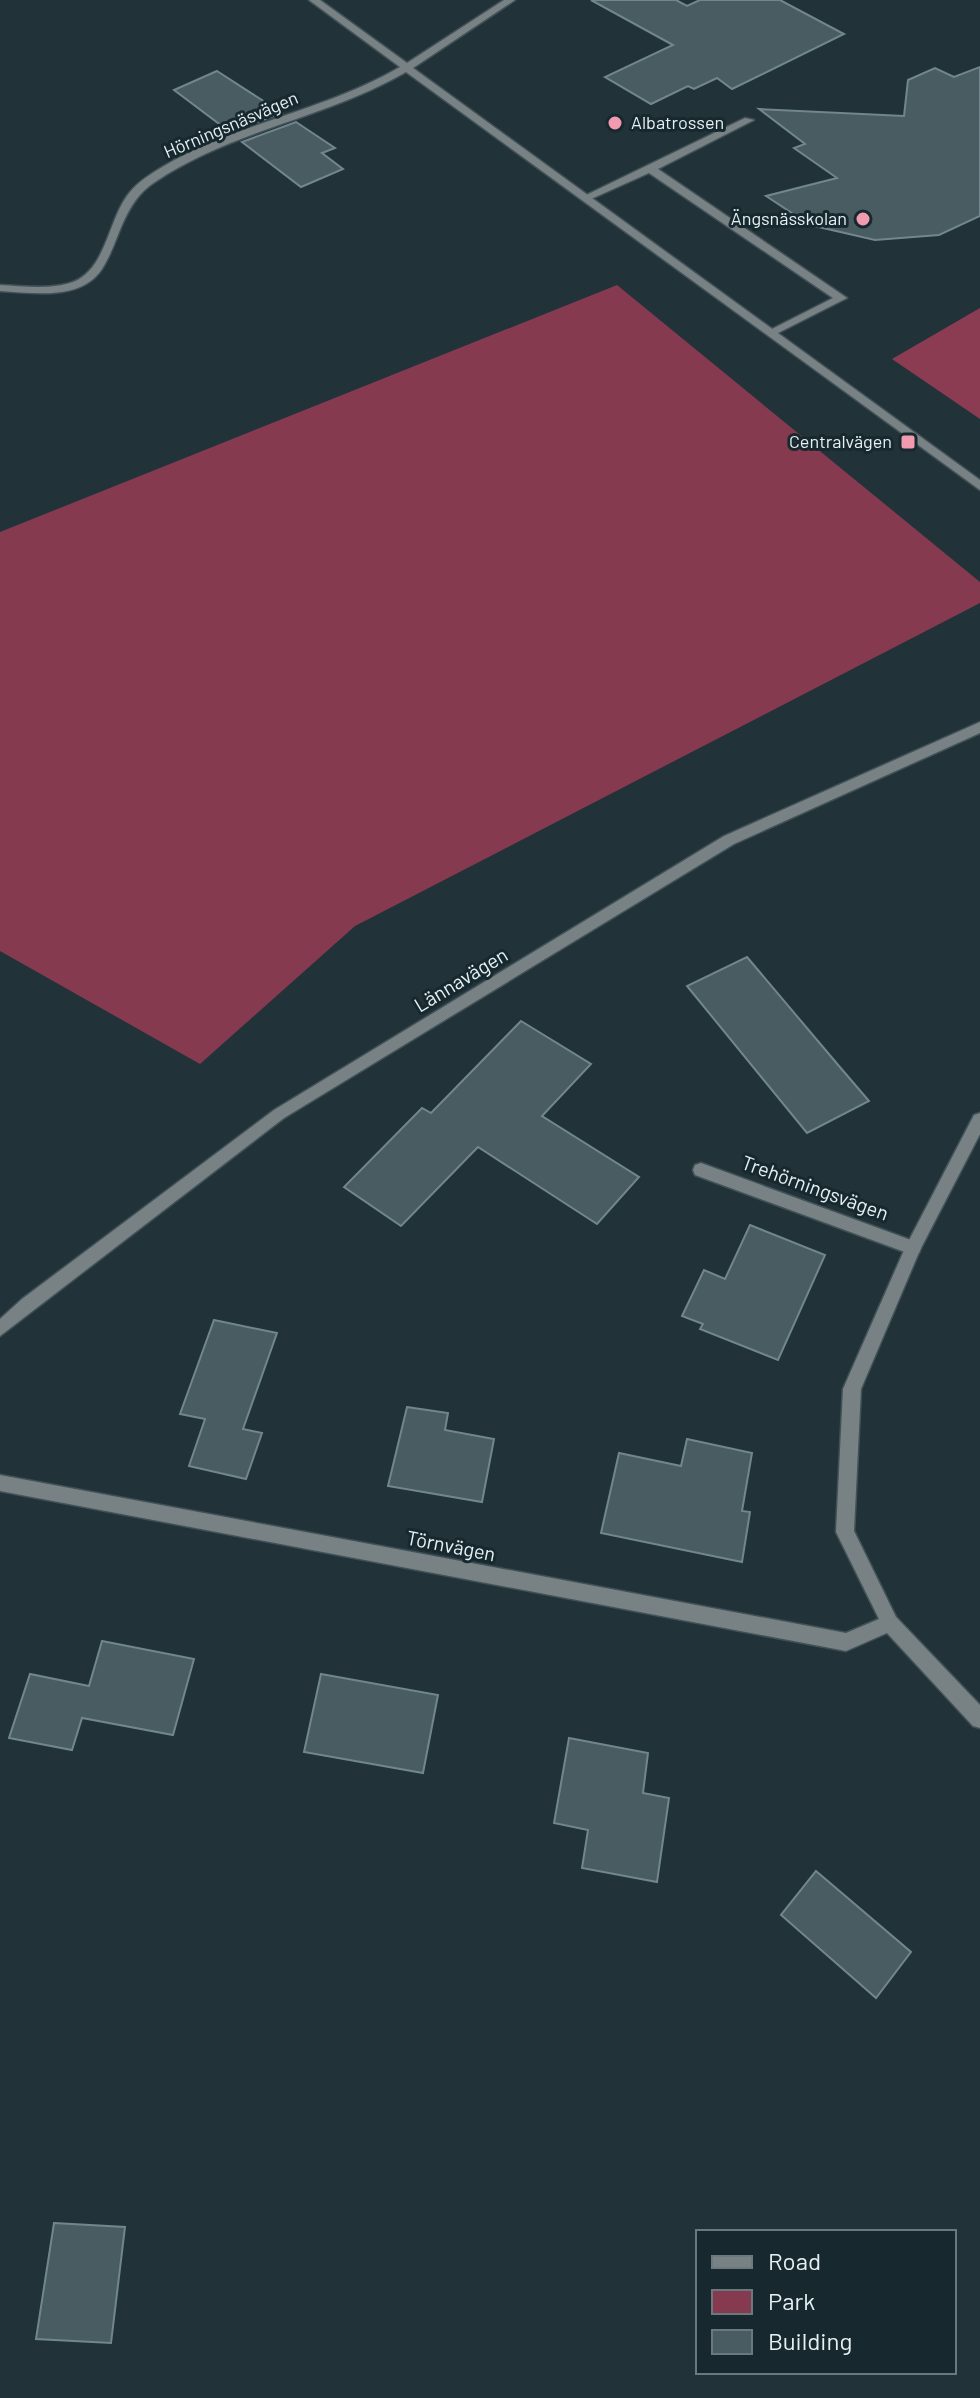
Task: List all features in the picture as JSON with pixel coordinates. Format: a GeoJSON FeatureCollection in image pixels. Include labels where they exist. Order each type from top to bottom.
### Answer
{"type":"FeatureCollection","features":[{"type":"Feature","properties":{"kind":"street","name":"Hörningsnäsvägen"},"geometry":{"type":"LineString","coordinates":[[0,288],[61,288],[90,279],[101,267],[112,231],[126,204],[141,186],[164,170],[200,152],[386,79],[510,0]]}},
{"type":"Feature","properties":{"kind":"street"},"geometry":{"type":"LineString","coordinates":[[320,1],[980,486]]}},
{"type":"Feature","properties":{"kind":"street"},"geometry":{"type":"LineString","coordinates":[[587,197],[749,120]]}},
{"type":"Feature","properties":{"kind":"street"},"geometry":{"type":"LineString","coordinates":[[650,169],[841,298],[772,333]]}},
{"type":"Feature","properties":{"kind":"street","name":"Lännavägen"},"geometry":{"type":"LineString","coordinates":[[0,1329],[28,1304],[292,1106],[729,840],[980,727]]}},
{"type":"Feature","properties":{"kind":"street"},"geometry":{"type":"LineString","coordinates":[[980,1119],[913,1248],[852,1389],[845,1532],[890,1623],[980,1719]]}},
{"type":"Feature","properties":{"kind":"street","name":"Trehörningsvägen"},"geometry":{"type":"LineString","coordinates":[[701,1170],[913,1248]]}},
{"type":"Feature","properties":{"kind":"street","name":"Törnvägen"},"geometry":{"type":"LineString","coordinates":[[0,1483],[846,1642],[890,1623]]}},
{"type":"Feature","properties":{"kind":"green space"},"geometry":{"type":"Polygon","coordinates":[[[617,285],[980,582],[980,603],[355,926],[200,1064],[0,951],[0,532],[617,285]]]}},
{"type":"Feature","properties":{"kind":"shaded area"},"geometry":{"type":"Polygon","coordinates":[[[980,308],[980,419],[892,359],[980,308]]]}},
{"type":"Feature","properties":{"kind":"building"},"geometry":{"type":"Polygon","coordinates":[[[591,0],[676,0],[687,6],[700,0],[780,0],[844,34],[732,89],[717,78],[694,89],[688,86],[651,104],[605,77],[673,45],[591,0]]]}},
{"type":"Feature","properties":{"kind":"building"},"geometry":{"type":"Polygon","coordinates":[[[980,67],[980,216],[939,235],[875,240],[810,225],[766,196],[837,178],[794,148],[805,144],[759,109],[904,116],[908,80],[935,68],[954,77],[980,67]]]}},
{"type":"Feature","properties":{"kind":"building"},"geometry":{"type":"Polygon","coordinates":[[[217,71],[282,113],[230,132],[174,90],[217,71]]]}},
{"type":"Feature","properties":{"kind":"building"},"geometry":{"type":"Polygon","coordinates":[[[296,122],[335,148],[322,153],[343,169],[301,187],[242,142],[296,122]]]}},
{"type":"Feature","properties":{"kind":"building"},"geometry":{"type":"Polygon","coordinates":[[[747,957],[869,1101],[807,1133],[687,986],[747,957]]]}},
{"type":"Feature","properties":{"kind":"building"},"geometry":{"type":"Polygon","coordinates":[[[521,1021],[591,1064],[542,1116],[639,1177],[597,1224],[478,1147],[401,1226],[344,1187],[422,1108],[431,1113],[521,1021]]]}},
{"type":"Feature","properties":{"kind":"building"},"geometry":{"type":"Polygon","coordinates":[[[750,1225],[825,1255],[778,1360],[700,1329],[703,1324],[682,1316],[704,1270],[725,1279],[750,1225]]]}},
{"type":"Feature","properties":{"kind":"building"},"geometry":{"type":"Polygon","coordinates":[[[214,1320],[277,1333],[243,1429],[262,1433],[246,1479],[189,1466],[205,1419],[180,1414],[214,1320]]]}},
{"type":"Feature","properties":{"kind":"building"},"geometry":{"type":"Polygon","coordinates":[[[407,1407],[448,1413],[445,1430],[494,1439],[482,1502],[388,1486],[407,1407]]]}},
{"type":"Feature","properties":{"kind":"building"},"geometry":{"type":"Polygon","coordinates":[[[687,1439],[752,1453],[742,1511],[750,1512],[742,1562],[601,1533],[619,1453],[681,1466],[687,1439]]]}},
{"type":"Feature","properties":{"kind":"building"},"geometry":{"type":"Polygon","coordinates":[[[102,1641],[194,1659],[173,1735],[82,1718],[72,1750],[9,1738],[30,1674],[89,1686],[102,1641]]]}},
{"type":"Feature","properties":{"kind":"building"},"geometry":{"type":"Polygon","coordinates":[[[321,1674],[438,1695],[423,1773],[304,1752],[321,1674]]]}},
{"type":"Feature","properties":{"kind":"building"},"geometry":{"type":"Polygon","coordinates":[[[569,1738],[648,1753],[643,1793],[669,1798],[657,1882],[582,1868],[588,1830],[554,1823],[569,1738]]]}},
{"type":"Feature","properties":{"kind":"building"},"geometry":{"type":"Polygon","coordinates":[[[816,1871],[911,1952],[876,1998],[781,1915],[816,1871]]]}},
{"type":"Feature","properties":{"kind":"building"},"geometry":{"type":"Polygon","coordinates":[[[54,2223],[125,2227],[111,2343],[36,2339],[54,2223]]]}},
{"type":"Feature","properties":{"kind":"place","name":"Albatrossen"},"geometry":{"type":"Point","coordinates":[615,123]}},
{"type":"Feature","properties":{"kind":"place","name":"Ängsnässkolan"},"geometry":{"type":"Point","coordinates":[863,219]}},
{"type":"Feature","properties":{"kind":"place","name":"Centralvägen"},"geometry":{"type":"Point","coordinates":[908,442]}}]}
